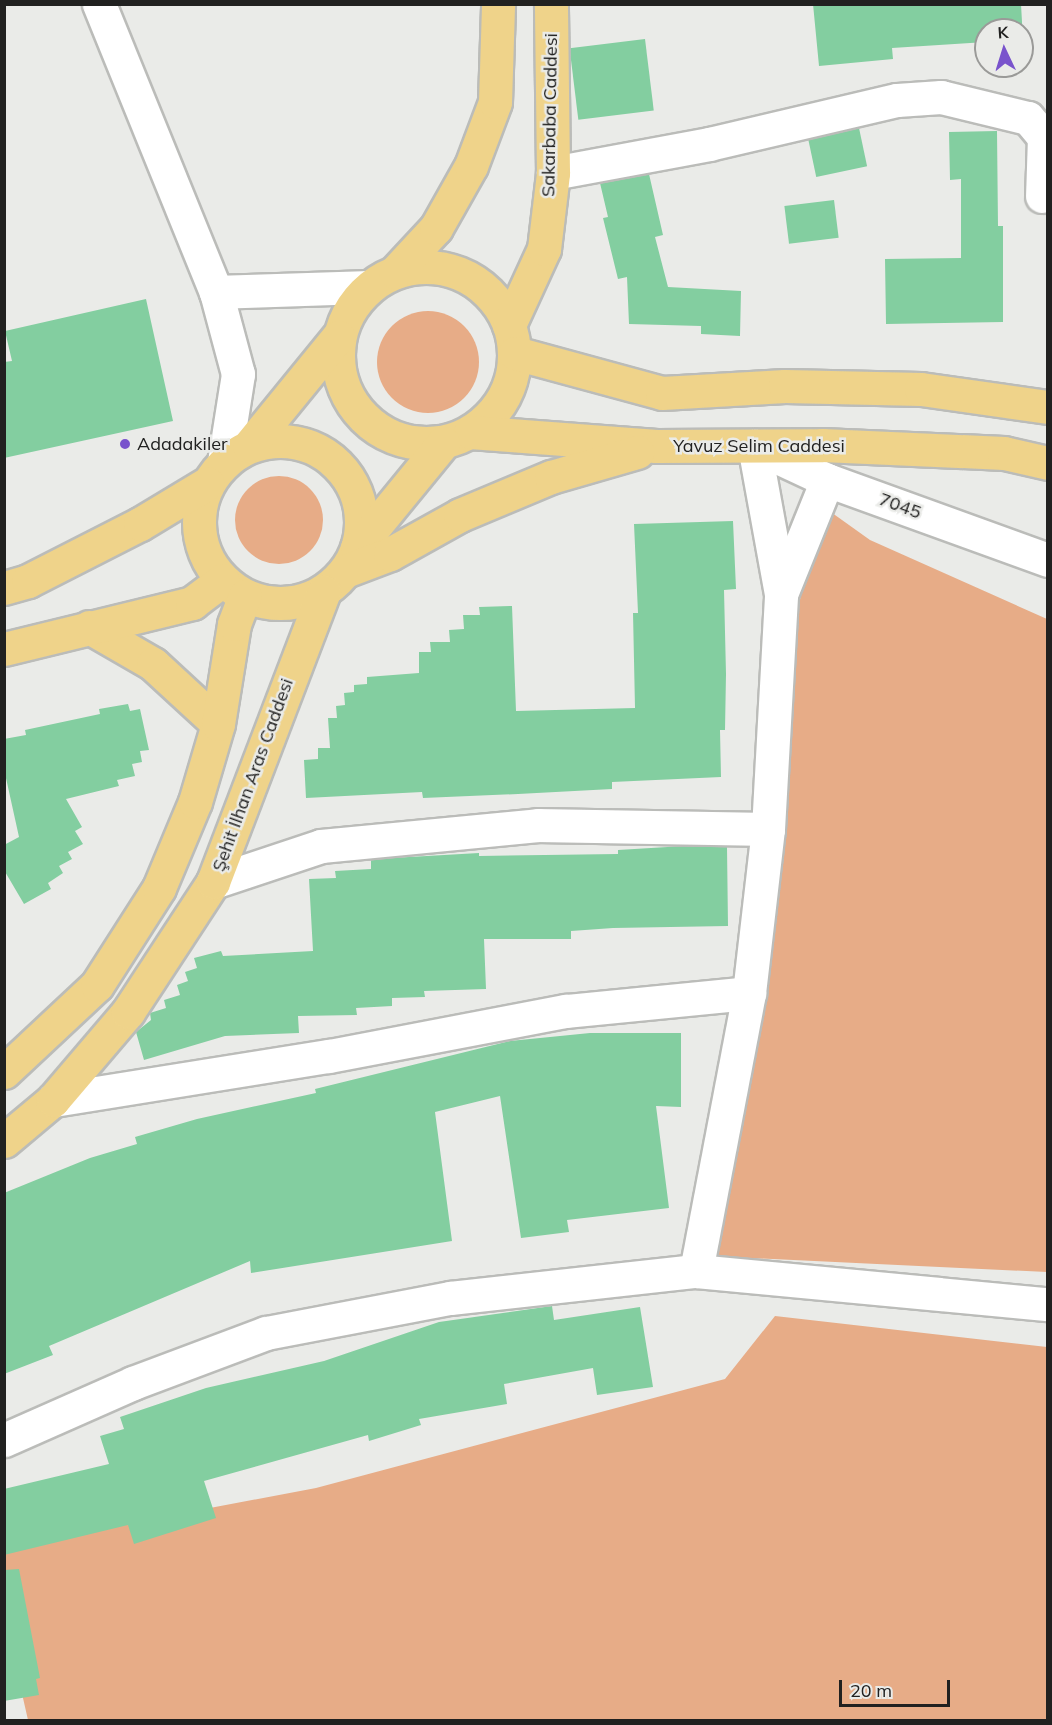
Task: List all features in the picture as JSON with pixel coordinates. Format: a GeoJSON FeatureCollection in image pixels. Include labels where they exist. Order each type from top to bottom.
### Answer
{"type":"FeatureCollection","features":[{"type":"Feature","properties":{"kind":"main road"},"geometry":{"type":"LineString","coordinates":[[498,4],[495,102],[471,166],[436,228],[349,310],[338,337],[227,464],[199,508],[198,534],[207,559],[233,588],[271,604],[290,603],[342,570],[390,554],[460,515],[551,477],[656,447]]}},
{"type":"Feature","properties":{"kind":"main road","name":"Sakarbaba Caddesi"},"geometry":{"type":"LineString","coordinates":[[512,339],[544,249],[553,173],[551,4]]}},
{"type":"Feature","properties":{"kind":"main road"},"geometry":{"type":"LineString","coordinates":[[342,570],[456,437],[489,418],[503,399],[512,376],[512,339],[496,301],[475,282],[458,274],[422,267],[382,279]]}},
{"type":"Feature","properties":{"kind":"main road"},"geometry":{"type":"LineString","coordinates":[[338,337],[337,366],[345,394],[362,418],[386,435],[414,444],[456,437]]}},
{"type":"Feature","properties":{"kind":"main road"},"geometry":{"type":"LineString","coordinates":[[512,339],[595,378],[662,393],[785,386],[921,389],[1047,407]]}},
{"type":"Feature","properties":{"kind":"main road","name":"Yavuz Selim Caddesi"},"geometry":{"type":"LineString","coordinates":[[456,437],[656,447],[822,445],[1004,453],[1047,462]]}},
{"type":"Feature","properties":{"kind":"main road"},"geometry":{"type":"LineString","coordinates":[[4,588],[28,581],[130,529],[227,464],[275,441],[302,443],[326,455],[345,473],[357,496],[362,522],[342,570]]}},
{"type":"Feature","properties":{"kind":"main road","name":"Şehit İlhan Aras Caddesi"},"geometry":{"type":"LineString","coordinates":[[4,1141],[53,1100],[128,1012],[213,882],[342,570]]}},
{"type":"Feature","properties":{"kind":"main road"},"geometry":{"type":"LineString","coordinates":[[4,649],[192,603],[233,588]]}},
{"type":"Feature","properties":{"kind":"main road"},"geometry":{"type":"LineString","coordinates":[[4,1072],[97,985],[159,888],[195,802],[218,724],[234,624],[233,588]]}},
{"type":"Feature","properties":{"kind":"main road"},"geometry":{"type":"LineString","coordinates":[[89,627],[153,664],[218,724]]}},
{"type":"Feature","properties":{"kind":"street"},"geometry":{"type":"LineString","coordinates":[[99,4],[216,292],[238,374],[227,464]]}},
{"type":"Feature","properties":{"kind":"street"},"geometry":{"type":"LineString","coordinates":[[553,173],[709,144],[897,100],[941,97],[1028,118],[1044,137],[1042,196]]}},
{"type":"Feature","properties":{"kind":"street"},"geometry":{"type":"LineString","coordinates":[[216,292],[382,279]]}},
{"type":"Feature","properties":{"kind":"street"},"geometry":{"type":"LineString","coordinates":[[696,1271],[749,993],[768,829],[781,594],[754,447]]}},
{"type":"Feature","properties":{"kind":"street","name":"7045"},"geometry":{"type":"LineString","coordinates":[[754,447],[827,480],[1047,560]]}},
{"type":"Feature","properties":{"kind":"street"},"geometry":{"type":"LineString","coordinates":[[781,594],[827,480]]}},
{"type":"Feature","properties":{"kind":"street"},"geometry":{"type":"LineString","coordinates":[[213,882],[321,846],[538,825],[768,829]]}},
{"type":"Feature","properties":{"kind":"street"},"geometry":{"type":"LineString","coordinates":[[53,1100],[318,1058],[566,1011],[749,993]]}},
{"type":"Feature","properties":{"kind":"street"},"geometry":{"type":"LineString","coordinates":[[4,1440],[134,1383],[266,1333],[450,1298],[696,1271],[1047,1304]]}},
{"type":"Feature","properties":{"kind":"shaded area"},"geometry":{"type":"Polygon","coordinates":[[[428,311],[447,315],[464,326],[475,343],[479,362],[475,381],[464,398],[447,409],[428,413],[409,409],[392,398],[381,381],[377,362],[381,343],[392,326],[409,315],[428,311]]]}},
{"type":"Feature","properties":{"kind":"shaded area"},"geometry":{"type":"Polygon","coordinates":[[[279,476],[296,480],[310,489],[319,503],[323,520],[319,537],[310,551],[296,560],[279,564],[262,560],[248,551],[239,537],[235,520],[239,503],[248,489],[262,480],[279,476]]]}},
{"type":"Feature","properties":{"kind":"shaded area"},"geometry":{"type":"Polygon","coordinates":[[[814,500],[870,540],[1047,619],[1047,1272],[708,1256],[814,500]]]}},
{"type":"Feature","properties":{"kind":"shaded area"},"geometry":{"type":"Polygon","coordinates":[[[775,1316],[1047,1347],[1047,1720],[28,1720],[5,1619],[4,1547],[316,1488],[725,1379],[775,1316]]]}},
{"type":"Feature","properties":{"kind":"building"},"geometry":{"type":"Polygon","coordinates":[[[813,4],[1021,4],[1022,18],[974,18],[974,43],[892,48],[893,59],[819,66],[813,4]]]}},
{"type":"Feature","properties":{"kind":"building"},"geometry":{"type":"Polygon","coordinates":[[[645,39],[654,110],[578,120],[570,48],[645,39]]]}},
{"type":"Feature","properties":{"kind":"building"},"geometry":{"type":"Polygon","coordinates":[[[859,128],[867,166],[816,177],[808,139],[859,128]]]}},
{"type":"Feature","properties":{"kind":"building"},"geometry":{"type":"Polygon","coordinates":[[[997,131],[998,226],[1003,226],[1003,322],[886,324],[885,259],[961,258],[961,179],[950,180],[949,132],[997,131]]]}},
{"type":"Feature","properties":{"kind":"building"},"geometry":{"type":"Polygon","coordinates":[[[649,174],[663,235],[655,237],[668,287],[741,291],[740,336],[701,334],[701,326],[629,324],[627,277],[618,279],[603,218],[608,217],[600,183],[649,174]]]}},
{"type":"Feature","properties":{"kind":"building"},"geometry":{"type":"Polygon","coordinates":[[[834,200],[839,238],[789,244],[784,206],[834,200]]]}},
{"type":"Feature","properties":{"kind":"building"},"geometry":{"type":"Polygon","coordinates":[[[146,299],[173,421],[4,458],[4,362],[12,361],[5,331],[146,299]]]}},
{"type":"Feature","properties":{"kind":"building"},"geometry":{"type":"Polygon","coordinates":[[[733,521],[736,589],[724,590],[726,674],[725,730],[720,730],[721,777],[612,782],[612,789],[518,794],[423,798],[422,792],[306,798],[304,760],[318,759],[318,748],[330,748],[328,718],[337,718],[336,706],[345,705],[344,693],[354,692],[354,685],[367,684],[367,677],[419,673],[419,652],[431,652],[430,642],[450,642],[449,630],[464,629],[463,615],[480,615],[479,607],[512,606],[516,711],[635,708],[633,613],[638,613],[634,524],[733,521]]]}},
{"type":"Feature","properties":{"kind":"building"},"geometry":{"type":"Polygon","coordinates":[[[128,704],[130,711],[140,709],[149,750],[140,751],[142,762],[132,764],[135,776],[117,780],[119,786],[66,799],[82,827],[75,831],[83,844],[68,852],[72,859],[59,866],[63,873],[48,883],[51,889],[24,904],[4,870],[4,845],[19,837],[4,769],[4,739],[26,735],[25,730],[100,714],[99,709],[128,704]]]}},
{"type":"Feature","properties":{"kind":"building"},"geometry":{"type":"Polygon","coordinates":[[[684,846],[727,847],[728,926],[571,931],[571,939],[484,939],[486,989],[424,991],[425,997],[392,998],[392,1006],[356,1008],[357,1015],[298,1016],[299,1033],[225,1036],[144,1060],[136,1032],[151,1020],[150,1013],[166,1008],[164,1000],[180,995],[177,985],[188,981],[185,972],[197,968],[194,958],[221,951],[223,956],[313,951],[309,879],[336,878],[335,871],[371,869],[371,860],[392,858],[479,853],[479,856],[618,854],[618,850],[684,846]]]}},
{"type":"Feature","properties":{"kind":"building"},"geometry":{"type":"Polygon","coordinates":[[[590,1033],[681,1033],[681,1107],[656,1106],[669,1208],[567,1220],[569,1232],[521,1238],[500,1096],[435,1112],[452,1241],[251,1273],[250,1261],[49,1346],[53,1355],[4,1374],[4,1193],[90,1158],[137,1144],[135,1137],[197,1119],[316,1093],[315,1089],[510,1041],[590,1033]]]}},
{"type":"Feature","properties":{"kind":"building"},"geometry":{"type":"Polygon","coordinates":[[[552,1306],[554,1320],[640,1307],[653,1387],[597,1395],[593,1368],[504,1384],[507,1404],[419,1419],[421,1425],[369,1441],[368,1435],[204,1481],[216,1518],[134,1544],[128,1525],[4,1555],[4,1489],[109,1464],[100,1436],[124,1429],[120,1417],[206,1388],[324,1361],[439,1322],[552,1306]]]}},
{"type":"Feature","properties":{"kind":"building"},"geometry":{"type":"Polygon","coordinates":[[[19,1569],[40,1678],[36,1679],[39,1695],[4,1701],[4,1570],[19,1569]]]}},
{"type":"Feature","properties":{"kind":"place","name":"Adadakiler"},"geometry":{"type":"Point","coordinates":[125,444]}}]}
